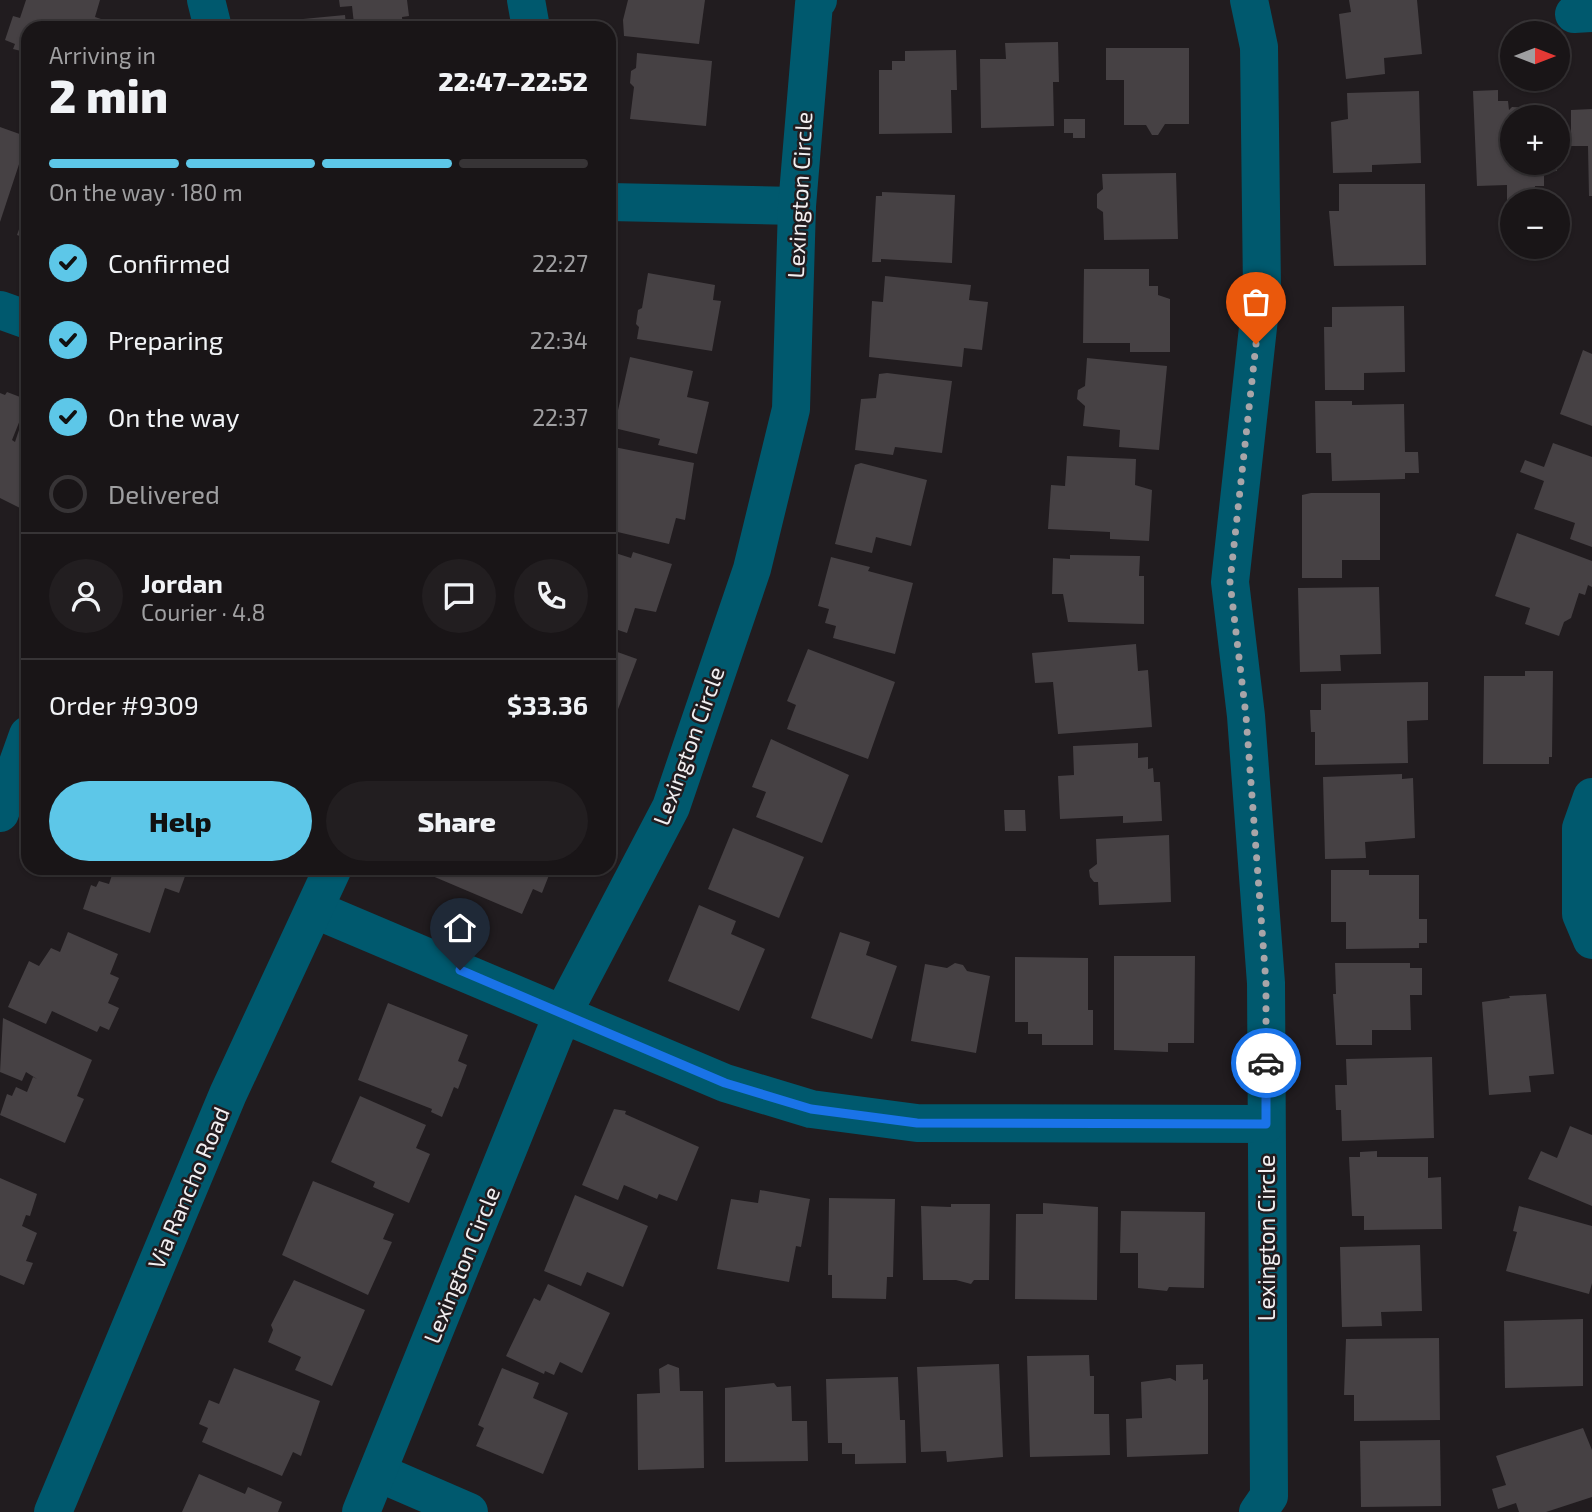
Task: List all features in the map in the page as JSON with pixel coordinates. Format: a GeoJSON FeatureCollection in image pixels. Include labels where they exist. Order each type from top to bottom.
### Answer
{"type":"FeatureCollection","features":[{"type":"Feature","properties":{"kind":"street"},"geometry":{"type":"LineString","coordinates":[[206,0],[211,21]]}},
{"type":"Feature","properties":{"kind":"street"},"geometry":{"type":"LineString","coordinates":[[526,0],[530,21]]}},
{"type":"Feature","properties":{"kind":"street","name":"Lexington Circle"},"geometry":{"type":"LineString","coordinates":[[361,1512],[563,1013],[671,807],[752,569],[791,409],[797,206],[808,53],[814,4],[818,0]]}},
{"type":"Feature","properties":{"kind":"street","name":"Lexington Circle"},"geometry":{"type":"LineString","coordinates":[[1249,0],[1259,47],[1262,291],[1230,582],[1246,716],[1266,983],[1269,1496],[1258,1512]]}},
{"type":"Feature","properties":{"kind":"street"},"geometry":{"type":"LineString","coordinates":[[616,202],[797,206]]}},
{"type":"Feature","properties":{"kind":"street"},"geometry":{"type":"LineString","coordinates":[[0,310],[21,318]]}},
{"type":"Feature","properties":{"kind":"street"},"geometry":{"type":"LineString","coordinates":[[0,813],[21,754]]}},
{"type":"Feature","properties":{"kind":"street"},"geometry":{"type":"LineString","coordinates":[[1592,797],[1581,828],[1581,915],[1592,940]]}},
{"type":"Feature","properties":{"kind":"street","name":"Via Rancho Road"},"geometry":{"type":"LineString","coordinates":[[53,1512],[228,1094],[330,875]]}},
{"type":"Feature","properties":{"kind":"street"},"geometry":{"type":"LineString","coordinates":[[316,910],[725,1083],[811,1109],[917,1123],[1266,1124]]}},
{"type":"Feature","properties":{"kind":"street"},"geometry":{"type":"LineString","coordinates":[[379,1473],[469,1512]]}},
{"type":"Feature","properties":{"kind":"building"},"geometry":{"type":"Polygon","coordinates":[[[26,0],[100,0],[95,17],[104,20],[21,21],[21,51],[13,49],[15,44],[5,40],[13,16],[20,18],[26,0]]]}},
{"type":"Feature","properties":{"kind":"building"},"geometry":{"type":"Polygon","coordinates":[[[339,0],[407,0],[409,16],[402,17],[402,21],[354,21],[352,6],[340,7],[339,0]]]}},
{"type":"Feature","properties":{"kind":"building"},"geometry":{"type":"Polygon","coordinates":[[[628,0],[705,0],[699,44],[624,36],[623,20],[628,0]]]}},
{"type":"Feature","properties":{"kind":"building"},"geometry":{"type":"Polygon","coordinates":[[[1349,0],[1417,0],[1422,54],[1384,58],[1385,74],[1346,79],[1339,14],[1351,12],[1349,0]]]}},
{"type":"Feature","properties":{"kind":"building"},"geometry":{"type":"Polygon","coordinates":[[[345,15],[346,21],[303,21],[303,19],[345,15]]]}},
{"type":"Feature","properties":{"kind":"building"},"geometry":{"type":"Polygon","coordinates":[[[1058,42],[1059,82],[1053,82],[1054,126],[981,128],[980,59],[1006,59],[1005,43],[1058,42]]]}},
{"type":"Feature","properties":{"kind":"building"},"geometry":{"type":"Polygon","coordinates":[[[1106,48],[1189,48],[1189,124],[1165,124],[1158,135],[1152,135],[1146,125],[1124,125],[1124,80],[1106,80],[1106,48]]]}},
{"type":"Feature","properties":{"kind":"building"},"geometry":{"type":"Polygon","coordinates":[[[956,50],[957,90],[951,90],[952,133],[879,134],[879,70],[892,70],[892,61],[905,61],[905,51],[956,50]]]}},
{"type":"Feature","properties":{"kind":"building"},"geometry":{"type":"Polygon","coordinates":[[[637,53],[712,61],[706,126],[630,119],[634,87],[630,83],[631,71],[636,68],[637,53]]]}},
{"type":"Feature","properties":{"kind":"building"},"geometry":{"type":"Polygon","coordinates":[[[1498,90],[1498,101],[1508,101],[1508,105],[1500,105],[1500,175],[1544,175],[1544,186],[1535,186],[1535,189],[1507,189],[1507,185],[1477,186],[1473,91],[1498,90]]]}},
{"type":"Feature","properties":{"kind":"building"},"geometry":{"type":"Polygon","coordinates":[[[1419,91],[1421,163],[1372,165],[1372,172],[1333,173],[1331,122],[1348,119],[1347,93],[1419,91]]]}},
{"type":"Feature","properties":{"kind":"building"},"geometry":{"type":"Polygon","coordinates":[[[1592,109],[1592,196],[1589,196],[1588,146],[1571,146],[1571,110],[1592,109]]]}},
{"type":"Feature","properties":{"kind":"building"},"geometry":{"type":"Polygon","coordinates":[[[1064,119],[1085,119],[1085,138],[1073,138],[1073,133],[1064,133],[1064,119]]]}},
{"type":"Feature","properties":{"kind":"building"},"geometry":{"type":"Polygon","coordinates":[[[0,127],[21,134],[21,158],[0,222],[0,127]]]}},
{"type":"Feature","properties":{"kind":"building"},"geometry":{"type":"Polygon","coordinates":[[[1176,173],[1178,239],[1104,240],[1103,212],[1097,208],[1097,194],[1103,189],[1102,174],[1176,173]]]}},
{"type":"Feature","properties":{"kind":"building"},"geometry":{"type":"Polygon","coordinates":[[[1339,184],[1425,184],[1426,265],[1334,266],[1329,211],[1339,211],[1339,184]]]}},
{"type":"Feature","properties":{"kind":"building"},"geometry":{"type":"Polygon","coordinates":[[[882,192],[955,195],[952,263],[881,259],[881,262],[872,262],[876,196],[882,196],[882,192]]]}},
{"type":"Feature","properties":{"kind":"building"},"geometry":{"type":"Polygon","coordinates":[[[1084,269],[1149,269],[1149,286],[1158,286],[1158,295],[1170,299],[1170,352],[1130,352],[1130,343],[1083,343],[1084,269]]]}},
{"type":"Feature","properties":{"kind":"building"},"geometry":{"type":"Polygon","coordinates":[[[648,273],[715,285],[713,300],[721,301],[712,351],[637,339],[638,310],[642,308],[648,273]]]}},
{"type":"Feature","properties":{"kind":"building"},"geometry":{"type":"Polygon","coordinates":[[[885,276],[971,285],[969,300],[988,302],[982,350],[964,348],[962,367],[869,357],[872,301],[883,302],[885,276]]]}},
{"type":"Feature","properties":{"kind":"building"},"geometry":{"type":"Polygon","coordinates":[[[1404,306],[1405,372],[1364,373],[1364,390],[1325,390],[1324,327],[1332,327],[1332,307],[1404,306]]]}},
{"type":"Feature","properties":{"kind":"building"},"geometry":{"type":"Polygon","coordinates":[[[1583,350],[1592,354],[1592,426],[1560,414],[1583,350]]]}},
{"type":"Feature","properties":{"kind":"building"},"geometry":{"type":"Polygon","coordinates":[[[630,357],[693,371],[687,397],[709,402],[697,454],[658,445],[660,439],[616,428],[630,357]]]}},
{"type":"Feature","properties":{"kind":"building"},"geometry":{"type":"Polygon","coordinates":[[[1087,358],[1167,366],[1159,450],[1119,447],[1120,430],[1083,426],[1085,406],[1077,399],[1078,390],[1085,386],[1087,358]]]}},
{"type":"Feature","properties":{"kind":"building"},"geometry":{"type":"Polygon","coordinates":[[[879,374],[952,381],[942,453],[895,447],[893,455],[855,450],[861,399],[876,398],[879,374]]]}},
{"type":"Feature","properties":{"kind":"building"},"geometry":{"type":"Polygon","coordinates":[[[7,392],[21,397],[21,418],[12,440],[15,442],[21,431],[21,508],[0,498],[0,393],[5,395],[7,392]]]}},
{"type":"Feature","properties":{"kind":"building"},"geometry":{"type":"Polygon","coordinates":[[[1315,401],[1352,401],[1352,405],[1404,404],[1405,452],[1418,452],[1419,473],[1405,473],[1405,479],[1332,481],[1331,453],[1316,453],[1315,401]]]}},
{"type":"Feature","properties":{"kind":"building"},"geometry":{"type":"Polygon","coordinates":[[[1553,443],[1592,457],[1592,547],[1570,539],[1575,523],[1534,509],[1544,481],[1520,472],[1525,460],[1544,467],[1553,443]]]}},
{"type":"Feature","properties":{"kind":"building"},"geometry":{"type":"Polygon","coordinates":[[[616,447],[694,463],[685,520],[676,518],[669,544],[616,532],[616,447]]]}},
{"type":"Feature","properties":{"kind":"building"},"geometry":{"type":"Polygon","coordinates":[[[1067,456],[1136,459],[1135,485],[1152,490],[1149,541],[1110,539],[1110,532],[1048,529],[1051,485],[1065,486],[1067,456]]]}},
{"type":"Feature","properties":{"kind":"building"},"geometry":{"type":"Polygon","coordinates":[[[861,463],[927,480],[911,546],[876,537],[872,553],[835,544],[855,465],[861,463]]]}},
{"type":"Feature","properties":{"kind":"building"},"geometry":{"type":"Polygon","coordinates":[[[1380,493],[1380,560],[1342,560],[1342,578],[1302,578],[1302,495],[1380,493]]]}},
{"type":"Feature","properties":{"kind":"building"},"geometry":{"type":"Polygon","coordinates":[[[1517,533],[1592,561],[1592,587],[1588,585],[1585,595],[1579,593],[1571,618],[1564,622],[1559,636],[1525,624],[1530,608],[1495,596],[1517,533]]]}},
{"type":"Feature","properties":{"kind":"building"},"geometry":{"type":"Polygon","coordinates":[[[633,552],[672,564],[656,612],[635,608],[627,633],[616,629],[616,553],[631,558],[633,552]]]}},
{"type":"Feature","properties":{"kind":"building"},"geometry":{"type":"Polygon","coordinates":[[[1070,555],[1140,556],[1139,576],[1144,576],[1144,624],[1068,622],[1063,594],[1052,594],[1053,558],[1070,559],[1070,555]]]}},
{"type":"Feature","properties":{"kind":"building"},"geometry":{"type":"Polygon","coordinates":[[[831,557],[870,567],[868,571],[913,583],[895,654],[833,638],[836,626],[825,623],[829,609],[818,606],[831,557]]]}},
{"type":"Feature","properties":{"kind":"building"},"geometry":{"type":"Polygon","coordinates":[[[1379,587],[1381,654],[1340,655],[1341,671],[1300,672],[1298,588],[1379,587]]]}},
{"type":"Feature","properties":{"kind":"building"},"geometry":{"type":"Polygon","coordinates":[[[1136,644],[1138,671],[1148,670],[1152,727],[1058,734],[1053,682],[1035,683],[1032,653],[1136,644]]]}},
{"type":"Feature","properties":{"kind":"building"},"geometry":{"type":"Polygon","coordinates":[[[808,649],[895,682],[868,759],[787,729],[796,705],[787,701],[808,649]]]}},
{"type":"Feature","properties":{"kind":"building"},"geometry":{"type":"Polygon","coordinates":[[[616,652],[637,659],[616,714],[616,652]]]}},
{"type":"Feature","properties":{"kind":"building"},"geometry":{"type":"Polygon","coordinates":[[[1525,671],[1553,671],[1552,757],[1549,757],[1549,764],[1483,764],[1484,676],[1525,676],[1525,671]]]}},
{"type":"Feature","properties":{"kind":"building"},"geometry":{"type":"Polygon","coordinates":[[[1428,682],[1428,720],[1407,721],[1408,763],[1315,765],[1315,732],[1311,732],[1310,710],[1321,710],[1321,684],[1428,682]]]}},
{"type":"Feature","properties":{"kind":"building"},"geometry":{"type":"Polygon","coordinates":[[[771,739],[849,775],[822,843],[756,817],[766,792],[752,787],[771,739]]]}},
{"type":"Feature","properties":{"kind":"building"},"geometry":{"type":"Polygon","coordinates":[[[1138,743],[1138,758],[1148,757],[1148,769],[1153,768],[1154,782],[1160,782],[1162,821],[1123,823],[1123,816],[1060,819],[1058,776],[1074,775],[1073,746],[1138,743]]]}},
{"type":"Feature","properties":{"kind":"building"},"geometry":{"type":"Polygon","coordinates":[[[1402,774],[1402,779],[1413,778],[1415,838],[1365,842],[1366,858],[1325,859],[1323,777],[1402,774]]]}},
{"type":"Feature","properties":{"kind":"building"},"geometry":{"type":"Polygon","coordinates":[[[1004,810],[1025,810],[1026,831],[1005,831],[1004,810]]]}},
{"type":"Feature","properties":{"kind":"building"},"geometry":{"type":"Polygon","coordinates":[[[733,828],[804,857],[779,918],[708,889],[733,828]]]}},
{"type":"Feature","properties":{"kind":"building"},"geometry":{"type":"Polygon","coordinates":[[[1169,835],[1171,902],[1099,905],[1098,882],[1094,882],[1090,877],[1089,870],[1097,864],[1096,839],[1169,835]]]}},
{"type":"Feature","properties":{"kind":"building"},"geometry":{"type":"Polygon","coordinates":[[[1331,870],[1369,870],[1369,875],[1419,875],[1419,919],[1427,919],[1427,943],[1419,943],[1419,948],[1346,949],[1346,922],[1331,922],[1331,870]]]}},
{"type":"Feature","properties":{"kind":"building"},"geometry":{"type":"Polygon","coordinates":[[[112,875],[185,875],[179,893],[165,888],[150,933],[83,909],[91,885],[96,887],[99,881],[109,884],[112,875]]]}},
{"type":"Feature","properties":{"kind":"building"},"geometry":{"type":"Polygon","coordinates":[[[430,875],[549,875],[542,893],[533,889],[522,914],[430,875]]]}},
{"type":"Feature","properties":{"kind":"building"},"geometry":{"type":"Polygon","coordinates":[[[699,905],[736,921],[731,934],[765,949],[739,1011],[668,981],[699,905]]]}},
{"type":"Feature","properties":{"kind":"building"},"geometry":{"type":"Polygon","coordinates":[[[68,932],[118,954],[110,974],[119,978],[108,1003],[119,1008],[109,1030],[100,1026],[97,1032],[52,1011],[46,1024],[8,1007],[29,961],[39,966],[51,948],[60,952],[68,932]]]}},
{"type":"Feature","properties":{"kind":"building"},"geometry":{"type":"Polygon","coordinates":[[[840,932],[870,942],[866,955],[897,966],[872,1039],[811,1018],[840,932]]]}},
{"type":"Feature","properties":{"kind":"building"},"geometry":{"type":"Polygon","coordinates":[[[1114,956],[1195,956],[1194,1043],[1168,1043],[1168,1052],[1114,1050],[1114,956]]]}},
{"type":"Feature","properties":{"kind":"building"},"geometry":{"type":"Polygon","coordinates":[[[1015,957],[1088,958],[1088,1010],[1093,1010],[1093,1045],[1042,1045],[1042,1034],[1028,1034],[1028,1022],[1015,1022],[1015,957]]]}},
{"type":"Feature","properties":{"kind":"building"},"geometry":{"type":"Polygon","coordinates":[[[955,963],[963,965],[967,971],[990,976],[976,1053],[911,1041],[925,964],[947,968],[955,963]]]}},
{"type":"Feature","properties":{"kind":"building"},"geometry":{"type":"Polygon","coordinates":[[[1335,963],[1410,963],[1410,968],[1422,968],[1422,995],[1410,995],[1411,1030],[1372,1030],[1372,1045],[1336,1045],[1333,994],[1336,994],[1335,963]]]}},
{"type":"Feature","properties":{"kind":"building"},"geometry":{"type":"Polygon","coordinates":[[[1546,994],[1554,1074],[1529,1076],[1531,1092],[1489,1095],[1482,1002],[1510,998],[1509,996],[1546,994]]]}},
{"type":"Feature","properties":{"kind":"building"},"geometry":{"type":"Polygon","coordinates":[[[388,1003],[468,1035],[458,1061],[467,1065],[458,1089],[454,1087],[442,1117],[431,1112],[432,1109],[358,1080],[388,1003]]]}},
{"type":"Feature","properties":{"kind":"building"},"geometry":{"type":"Polygon","coordinates":[[[3,1018],[92,1060],[77,1096],[84,1099],[65,1143],[0,1115],[7,1094],[12,1096],[16,1087],[27,1092],[33,1077],[37,1079],[26,1072],[22,1081],[0,1072],[3,1018]]]}},
{"type":"Feature","properties":{"kind":"building"},"geometry":{"type":"Polygon","coordinates":[[[1432,1057],[1434,1138],[1342,1141],[1341,1110],[1336,1110],[1335,1085],[1347,1085],[1346,1059],[1432,1057]]]}},
{"type":"Feature","properties":{"kind":"building"},"geometry":{"type":"Polygon","coordinates":[[[360,1096],[426,1125],[416,1148],[430,1154],[409,1203],[373,1187],[375,1182],[331,1162],[360,1096]]]}},
{"type":"Feature","properties":{"kind":"building"},"geometry":{"type":"Polygon","coordinates":[[[614,1109],[626,1111],[625,1114],[699,1147],[677,1201],[659,1194],[657,1199],[624,1185],[618,1200],[582,1185],[614,1109]]]}},
{"type":"Feature","properties":{"kind":"building"},"geometry":{"type":"Polygon","coordinates":[[[1570,1126],[1592,1135],[1592,1206],[1528,1179],[1541,1151],[1557,1158],[1570,1126]]]}},
{"type":"Feature","properties":{"kind":"building"},"geometry":{"type":"Polygon","coordinates":[[[1377,1151],[1377,1157],[1428,1157],[1428,1178],[1441,1177],[1442,1229],[1364,1230],[1364,1216],[1352,1216],[1349,1157],[1360,1157],[1360,1152],[1377,1151]]]}},
{"type":"Feature","properties":{"kind":"building"},"geometry":{"type":"Polygon","coordinates":[[[0,1178],[37,1194],[30,1216],[26,1215],[22,1226],[37,1233],[26,1261],[33,1263],[24,1285],[0,1275],[0,1178]]]}},
{"type":"Feature","properties":{"kind":"building"},"geometry":{"type":"Polygon","coordinates":[[[313,1181],[394,1214],[383,1239],[392,1242],[368,1295],[282,1255],[313,1181]]]}},
{"type":"Feature","properties":{"kind":"building"},"geometry":{"type":"Polygon","coordinates":[[[760,1190],[810,1199],[801,1247],[796,1246],[789,1282],[717,1269],[731,1199],[758,1203],[760,1190]]]}},
{"type":"Feature","properties":{"kind":"building"},"geometry":{"type":"Polygon","coordinates":[[[575,1195],[648,1226],[623,1287],[587,1272],[581,1286],[544,1271],[575,1195]]]}},
{"type":"Feature","properties":{"kind":"building"},"geometry":{"type":"Polygon","coordinates":[[[829,1198],[895,1199],[893,1277],[887,1277],[886,1299],[832,1298],[832,1275],[828,1275],[829,1198]]]}},
{"type":"Feature","properties":{"kind":"building"},"geometry":{"type":"Polygon","coordinates":[[[1043,1203],[1098,1207],[1097,1300],[1015,1299],[1016,1214],[1043,1214],[1043,1203]]]}},
{"type":"Feature","properties":{"kind":"building"},"geometry":{"type":"Polygon","coordinates":[[[951,1204],[990,1204],[989,1280],[974,1280],[971,1284],[956,1280],[923,1280],[921,1206],[951,1207],[951,1204]]]}},
{"type":"Feature","properties":{"kind":"building"},"geometry":{"type":"Polygon","coordinates":[[[1519,1206],[1592,1226],[1592,1283],[1589,1294],[1506,1271],[1517,1232],[1513,1231],[1519,1206]]]}},
{"type":"Feature","properties":{"kind":"building"},"geometry":{"type":"Polygon","coordinates":[[[1121,1211],[1205,1212],[1204,1288],[1169,1287],[1167,1291],[1138,1288],[1138,1253],[1120,1253],[1121,1211]]]}},
{"type":"Feature","properties":{"kind":"building"},"geometry":{"type":"Polygon","coordinates":[[[1420,1245],[1422,1311],[1381,1312],[1382,1326],[1342,1327],[1340,1247],[1420,1245]]]}},
{"type":"Feature","properties":{"kind":"building"},"geometry":{"type":"Polygon","coordinates":[[[294,1280],[365,1310],[332,1386],[295,1370],[301,1357],[268,1342],[273,1330],[271,1325],[294,1280]]]}},
{"type":"Feature","properties":{"kind":"building"},"geometry":{"type":"Polygon","coordinates":[[[548,1284],[610,1313],[582,1373],[560,1362],[554,1375],[545,1371],[544,1374],[506,1356],[534,1298],[540,1301],[548,1284]]]}},
{"type":"Feature","properties":{"kind":"building"},"geometry":{"type":"Polygon","coordinates":[[[1583,1319],[1583,1386],[1505,1388],[1504,1321],[1583,1319]]]}},
{"type":"Feature","properties":{"kind":"building"},"geometry":{"type":"Polygon","coordinates":[[[1439,1338],[1440,1420],[1354,1421],[1354,1395],[1344,1395],[1346,1339],[1439,1338]]]}},
{"type":"Feature","properties":{"kind":"building"},"geometry":{"type":"Polygon","coordinates":[[[1089,1355],[1090,1376],[1094,1376],[1094,1414],[1109,1414],[1110,1455],[1030,1457],[1027,1356],[1089,1355]]]}},
{"type":"Feature","properties":{"kind":"building"},"geometry":{"type":"Polygon","coordinates":[[[668,1364],[679,1368],[680,1391],[703,1391],[704,1468],[638,1470],[637,1394],[660,1393],[659,1369],[668,1364]]]}},
{"type":"Feature","properties":{"kind":"building"},"geometry":{"type":"Polygon","coordinates":[[[999,1364],[1003,1457],[947,1462],[946,1451],[921,1452],[917,1367],[999,1364]]]}},
{"type":"Feature","properties":{"kind":"building"},"geometry":{"type":"Polygon","coordinates":[[[1203,1364],[1203,1380],[1208,1379],[1208,1454],[1127,1457],[1126,1419],[1142,1418],[1141,1382],[1170,1378],[1176,1381],[1176,1365],[1203,1364]]]}},
{"type":"Feature","properties":{"kind":"building"},"geometry":{"type":"Polygon","coordinates":[[[234,1368],[320,1401],[301,1456],[293,1452],[282,1476],[202,1442],[208,1428],[199,1424],[209,1400],[219,1404],[234,1368]]]}},
{"type":"Feature","properties":{"kind":"building"},"geometry":{"type":"Polygon","coordinates":[[[502,1368],[539,1383],[533,1398],[568,1413],[543,1474],[476,1446],[484,1428],[478,1425],[502,1368]]]}},
{"type":"Feature","properties":{"kind":"building"},"geometry":{"type":"Polygon","coordinates":[[[898,1377],[900,1420],[905,1420],[906,1463],[855,1464],[855,1454],[842,1454],[842,1443],[828,1443],[826,1379],[898,1377]]]}},
{"type":"Feature","properties":{"kind":"building"},"geometry":{"type":"Polygon","coordinates":[[[774,1383],[777,1387],[791,1386],[792,1421],[807,1421],[808,1461],[725,1462],[725,1388],[774,1383]]]}},
{"type":"Feature","properties":{"kind":"building"},"geometry":{"type":"Polygon","coordinates":[[[1583,1428],[1592,1450],[1592,1497],[1546,1512],[1519,1512],[1516,1503],[1498,1509],[1492,1489],[1506,1485],[1496,1456],[1583,1428]]]}},
{"type":"Feature","properties":{"kind":"building"},"geometry":{"type":"Polygon","coordinates":[[[1440,1440],[1441,1506],[1361,1507],[1360,1441],[1440,1440]]]}},
{"type":"Feature","properties":{"kind":"building"},"geometry":{"type":"Polygon","coordinates":[[[199,1474],[245,1494],[248,1487],[282,1502],[278,1512],[182,1512],[199,1474]]]}},
{"type":"Feature","properties":{"kind":"way so far"},"geometry":{"type":"LineString","coordinates":[[1256,344],[1230,582],[1246,716],[1266,983],[1266,1063]]}},
{"type":"Feature","properties":{"kind":"route"},"geometry":{"type":"LineString","coordinates":[[460,970],[725,1083],[811,1109],[917,1123],[1266,1124],[1266,1063]]}}]}
